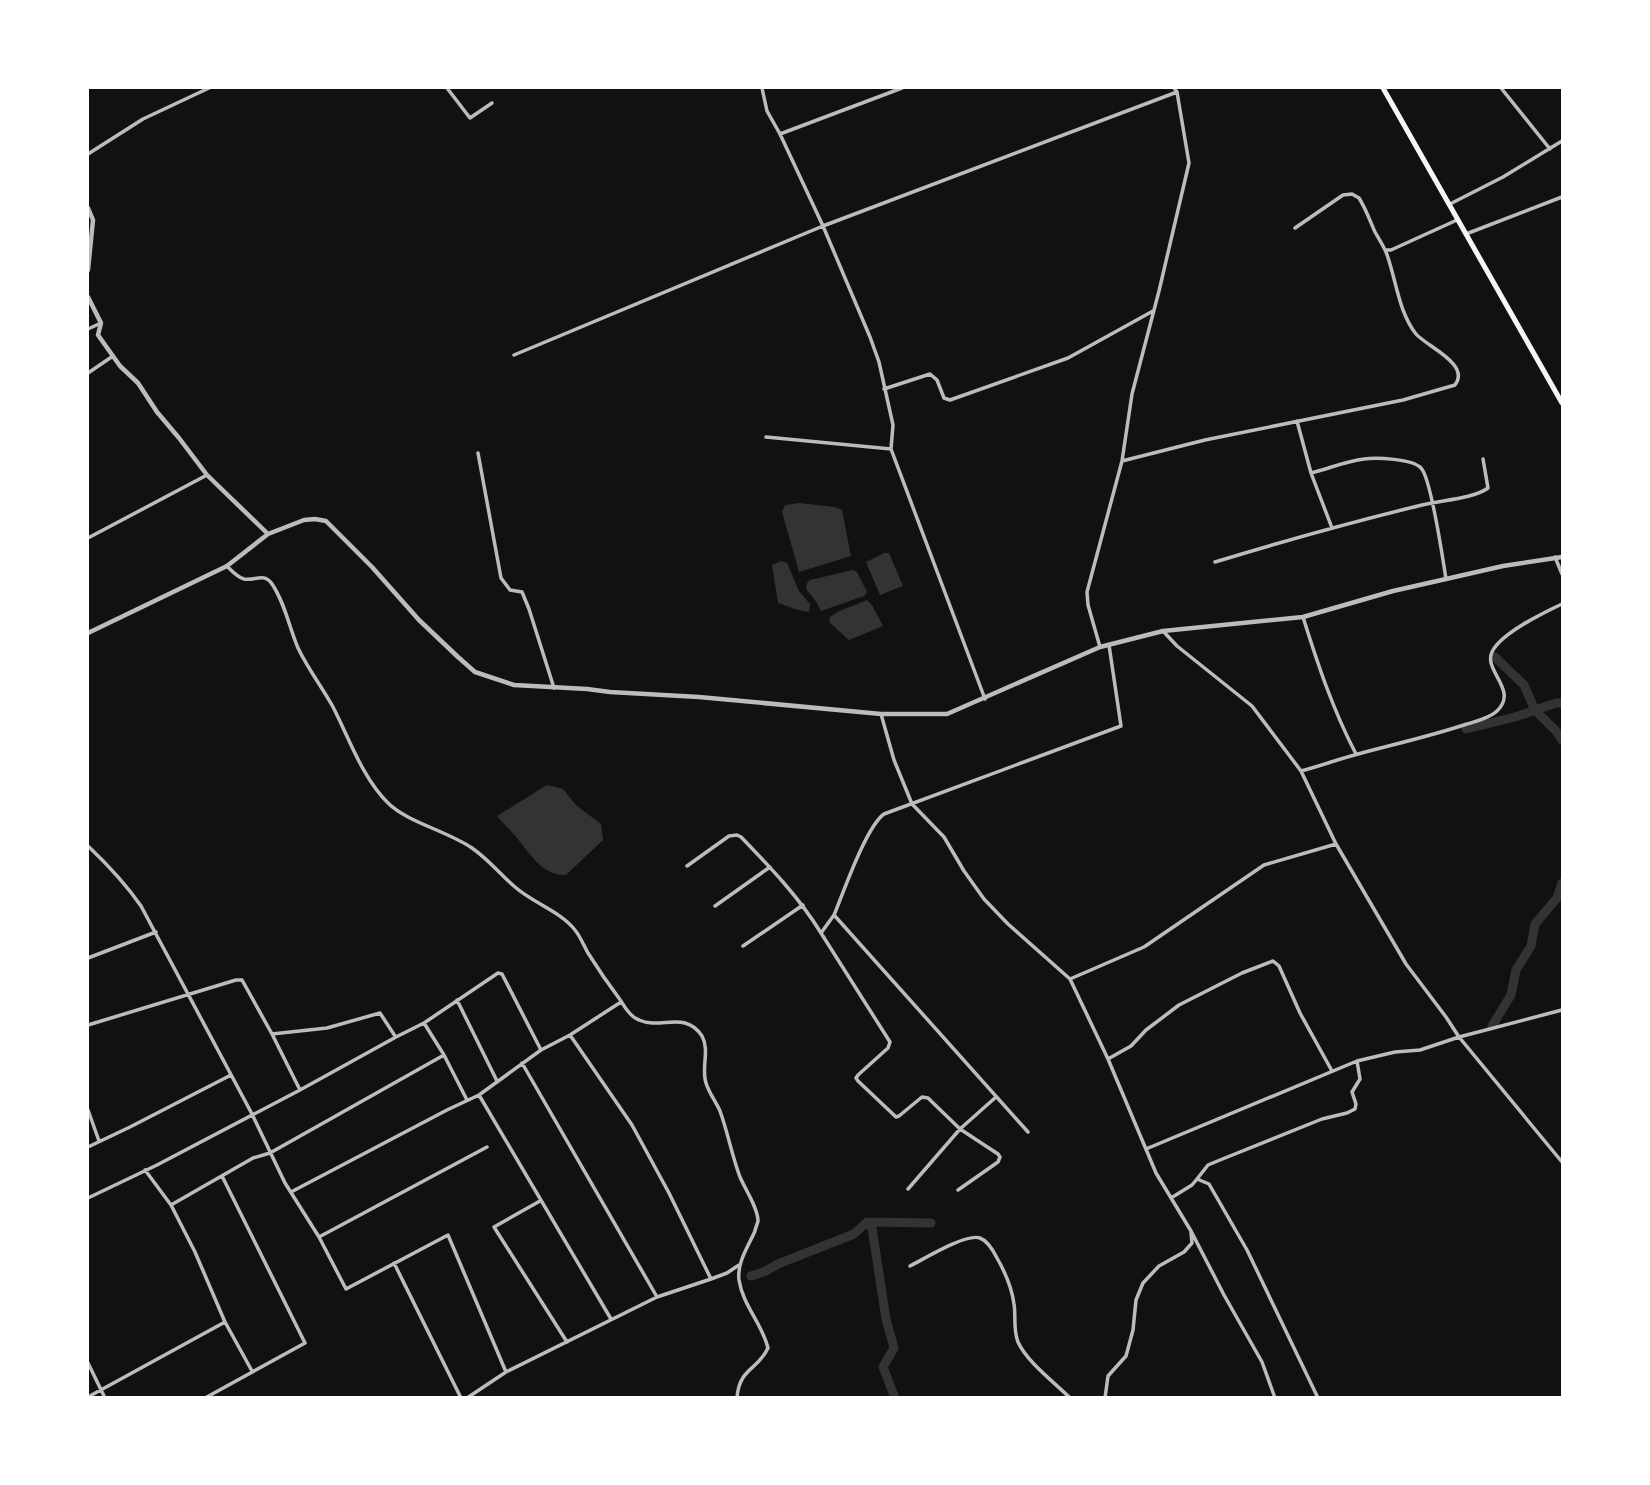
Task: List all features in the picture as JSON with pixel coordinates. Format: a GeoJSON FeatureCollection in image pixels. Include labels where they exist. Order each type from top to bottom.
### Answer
{"type":"FeatureCollection","features":[{"type":"Feature","properties":{"kind":"main road"},"geometry":{"type":"LineString","coordinates":[[1383,88],[1563,403]]}},
{"type":"Feature","properties":{"kind":"street"},"geometry":{"type":"LineString","coordinates":[[88,154],[143,119],[209,88]]}},
{"type":"Feature","properties":{"kind":"street"},"geometry":{"type":"LineString","coordinates":[[447,88],[470,118],[492,103]]}},
{"type":"Feature","properties":{"kind":"street"},"geometry":{"type":"LineString","coordinates":[[762,88],[767,111],[823,226],[870,337],[879,362],[893,425],[891,449],[985,699]]}},
{"type":"Feature","properties":{"kind":"street"},"geometry":{"type":"LineString","coordinates":[[780,134],[902,88]]}},
{"type":"Feature","properties":{"kind":"street"},"geometry":{"type":"LineString","coordinates":[[1501,88],[1550,149]]}},
{"type":"Feature","properties":{"kind":"street"},"geometry":{"type":"LineString","coordinates":[[514,355],[823,226],[1176,90],[1189,163],[1132,394],[1122,461],[1087,592],[1100,647]]}},
{"type":"Feature","properties":{"kind":"street"},"geometry":{"type":"LineString","coordinates":[[1450,204],[1503,177],[1563,141]]}},
{"type":"Feature","properties":{"kind":"street"},"geometry":{"type":"LineString","coordinates":[[1122,461],[1205,440],[1403,400],[1458,382],[1459,377],[1454,366],[1445,355],[1418,336],[1406,319],[1385,250],[1359,198],[1352,194],[1343,195],[1294,228]]}},
{"type":"Feature","properties":{"kind":"street"},"geometry":{"type":"LineString","coordinates":[[1466,234],[1563,197]]}},
{"type":"Feature","properties":{"kind":"street"},"geometry":{"type":"LineString","coordinates":[[88,208],[93,220],[88,270]]}},
{"type":"Feature","properties":{"kind":"street"},"geometry":{"type":"LineString","coordinates":[[1385,250],[1391,250],[1459,220]]}},
{"type":"Feature","properties":{"kind":"street"},"geometry":{"type":"LineString","coordinates":[[88,297],[101,323],[98,335],[120,366],[138,383],[157,412],[207,475],[268,534]]}},
{"type":"Feature","properties":{"kind":"street"},"geometry":{"type":"LineString","coordinates":[[884,389],[930,374],[937,380],[944,398],[950,400],[1068,358],[1153,311]]}},
{"type":"Feature","properties":{"kind":"street"},"geometry":{"type":"LineString","coordinates":[[88,329],[101,323]]}},
{"type":"Feature","properties":{"kind":"street"},"geometry":{"type":"LineString","coordinates":[[88,373],[113,356]]}},
{"type":"Feature","properties":{"kind":"street"},"geometry":{"type":"LineString","coordinates":[[1297,421],[1311,474],[1332,528]]}},
{"type":"Feature","properties":{"kind":"street"},"geometry":{"type":"LineString","coordinates":[[766,438],[891,449]]}},
{"type":"Feature","properties":{"kind":"street"},"geometry":{"type":"LineString","coordinates":[[478,453],[501,578],[510,590],[522,592],[554,688]]}},
{"type":"Feature","properties":{"kind":"street"},"geometry":{"type":"LineString","coordinates":[[1311,474],[1365,459],[1412,462],[1420,467],[1424,471],[1432,502],[1446,579]]}},
{"type":"Feature","properties":{"kind":"street"},"geometry":{"type":"LineString","coordinates":[[1215,562],[1432,502],[1481,493],[1488,488],[1483,459]]}},
{"type":"Feature","properties":{"kind":"street"},"geometry":{"type":"LineString","coordinates":[[88,538],[207,475]]}},
{"type":"Feature","properties":{"kind":"street"},"geometry":{"type":"LineString","coordinates":[[88,633],[226,565],[268,534],[304,520],[315,519],[326,521],[419,620],[475,672],[514,685],[699,697],[881,714],[947,714],[1100,647],[1163,631],[1303,617],[1446,579],[1503,566],[1563,557]]}},
{"type":"Feature","properties":{"kind":"street"},"geometry":{"type":"LineString","coordinates":[[1555,557],[1563,574]]}},
{"type":"Feature","properties":{"kind":"street"},"geometry":{"type":"LineString","coordinates":[[226,565],[242,579],[262,576],[272,584],[298,647],[376,790],[390,805],[472,848],[492,863],[516,888],[575,930],[621,1002],[639,1020],[655,1023],[683,1022],[695,1028],[702,1037],[705,1045],[705,1080],[719,1111],[732,1156],[758,1222],[739,1265],[739,1279],[743,1296],[768,1348],[764,1356],[741,1378],[737,1398]]}},
{"type":"Feature","properties":{"kind":"street"},"geometry":{"type":"LineString","coordinates":[[1301,771],[1436,734],[1495,714],[1502,706],[1504,689],[1491,662],[1492,651],[1520,626],[1563,604]]}},
{"type":"Feature","properties":{"kind":"street"},"geometry":{"type":"LineString","coordinates":[[1303,617],[1326,689],[1356,754]]}},
{"type":"Feature","properties":{"kind":"street"},"geometry":{"type":"LineString","coordinates":[[1163,631],[1177,646],[1252,706],[1301,771],[1336,844],[1406,964],[1460,1037],[1563,1162]]}},
{"type":"Feature","properties":{"kind":"street"},"geometry":{"type":"LineString","coordinates":[[821,933],[834,915],[869,832],[878,818],[1121,726],[1109,645]]}},
{"type":"Feature","properties":{"kind":"street"},"geometry":{"type":"LineString","coordinates":[[881,714],[894,760],[912,804],[944,837],[984,899],[1070,979],[1108,1059],[1156,1172],[1262,1362],[1275,1398]]}},
{"type":"Feature","properties":{"kind":"street"},"geometry":{"type":"LineString","coordinates":[[687,866],[729,836],[741,836],[803,905],[890,1042],[888,1048],[858,1075],[858,1081],[896,1117],[919,1098],[925,1097],[960,1129],[998,1154],[1000,1159],[958,1190]]}},
{"type":"Feature","properties":{"kind":"street"},"geometry":{"type":"LineString","coordinates":[[1070,979],[1144,947],[1264,865],[1336,844]]}},
{"type":"Feature","properties":{"kind":"street"},"geometry":{"type":"LineString","coordinates":[[88,846],[128,886],[156,932],[270,1153],[346,1289],[448,1235],[506,1372]]}},
{"type":"Feature","properties":{"kind":"street"},"geometry":{"type":"LineString","coordinates":[[715,906],[770,867]]}},
{"type":"Feature","properties":{"kind":"street"},"geometry":{"type":"LineString","coordinates":[[743,946],[803,905]]}},
{"type":"Feature","properties":{"kind":"street"},"geometry":{"type":"LineString","coordinates":[[834,915],[1028,1132]]}},
{"type":"Feature","properties":{"kind":"street"},"geometry":{"type":"LineString","coordinates":[[88,958],[156,932]]}},
{"type":"Feature","properties":{"kind":"street"},"geometry":{"type":"LineString","coordinates":[[1108,1059],[1130,1046],[1179,1004],[1273,961],[1279,966],[1300,1013],[1332,1071]]}},
{"type":"Feature","properties":{"kind":"street"},"geometry":{"type":"LineString","coordinates":[[88,1198],[157,1165],[424,1023],[498,973],[501,974],[541,1049]]}},
{"type":"Feature","properties":{"kind":"street"},"geometry":{"type":"LineString","coordinates":[[88,1025],[242,980],[300,1090]]}},
{"type":"Feature","properties":{"kind":"street"},"geometry":{"type":"LineString","coordinates":[[457,1000],[497,1081]]}},
{"type":"Feature","properties":{"kind":"street"},"geometry":{"type":"LineString","coordinates":[[291,1192],[479,1095],[541,1049],[570,1035],[621,1002]]}},
{"type":"Feature","properties":{"kind":"street"},"geometry":{"type":"LineString","coordinates":[[1146,1149],[1357,1061],[1395,1052],[1420,1050],[1563,1010]]}},
{"type":"Feature","properties":{"kind":"street"},"geometry":{"type":"LineString","coordinates":[[272,1034],[327,1028],[380,1013],[396,1037]]}},
{"type":"Feature","properties":{"kind":"street"},"geometry":{"type":"LineString","coordinates":[[424,1023],[467,1100]]}},
{"type":"Feature","properties":{"kind":"street"},"geometry":{"type":"LineString","coordinates":[[570,1035],[632,1125],[711,1279]]}},
{"type":"Feature","properties":{"kind":"street"},"geometry":{"type":"LineString","coordinates":[[171,1205],[231,1169],[270,1153],[444,1055]]}},
{"type":"Feature","properties":{"kind":"street"},"geometry":{"type":"LineString","coordinates":[[1171,1198],[1192,1185],[1208,1165],[1322,1119],[1355,1109],[1352,1092],[1360,1079],[1357,1061]]}},
{"type":"Feature","properties":{"kind":"street"},"geometry":{"type":"LineString","coordinates":[[522,1063],[657,1297]]}},
{"type":"Feature","properties":{"kind":"street"},"geometry":{"type":"LineString","coordinates":[[88,1147],[231,1075]]}},
{"type":"Feature","properties":{"kind":"street"},"geometry":{"type":"LineString","coordinates":[[479,1095],[611,1319]]}},
{"type":"Feature","properties":{"kind":"street"},"geometry":{"type":"LineString","coordinates":[[908,1189],[960,1129],[996,1097]]}},
{"type":"Feature","properties":{"kind":"street"},"geometry":{"type":"LineString","coordinates":[[88,1110],[99,1142]]}},
{"type":"Feature","properties":{"kind":"street"},"geometry":{"type":"LineString","coordinates":[[319,1237],[487,1147]]}},
{"type":"Feature","properties":{"kind":"street"},"geometry":{"type":"LineString","coordinates":[[145,1170],[171,1205],[225,1322],[253,1371]]}},
{"type":"Feature","properties":{"kind":"street"},"geometry":{"type":"LineString","coordinates":[[205,1398],[305,1343],[222,1176]]}},
{"type":"Feature","properties":{"kind":"street"},"geometry":{"type":"LineString","coordinates":[[1197,1178],[1209,1184],[1247,1250],[1318,1398]]}},
{"type":"Feature","properties":{"kind":"street"},"geometry":{"type":"LineString","coordinates":[[540,1201],[494,1227],[567,1342]]}},
{"type":"Feature","properties":{"kind":"street"},"geometry":{"type":"LineString","coordinates":[[1105,1398],[1108,1376],[1126,1356],[1133,1330],[1136,1300],[1143,1283],[1159,1266],[1184,1252],[1192,1243],[1191,1231]]}},
{"type":"Feature","properties":{"kind":"street"},"geometry":{"type":"LineString","coordinates":[[910,1266],[962,1240],[982,1238],[1003,1267],[1010,1286],[1018,1341],[1027,1356],[1070,1398]]}},
{"type":"Feature","properties":{"kind":"street"},"geometry":{"type":"LineString","coordinates":[[394,1263],[461,1398]]}},
{"type":"Feature","properties":{"kind":"street"},"geometry":{"type":"LineString","coordinates":[[467,1398],[506,1372],[611,1319],[657,1297],[727,1273],[739,1265]]}},
{"type":"Feature","properties":{"kind":"street"},"geometry":{"type":"LineString","coordinates":[[88,1397],[225,1322]]}},
{"type":"Feature","properties":{"kind":"street"},"geometry":{"type":"LineString","coordinates":[[88,1363],[105,1398]]}},
{"type":"Feature","properties":{"kind":"shaded area"},"geometry":{"type":"Polygon","coordinates":[[[799,503],[842,510],[851,556],[799,572],[782,512],[785,505],[799,503]]]}},
{"type":"Feature","properties":{"kind":"shaded area"},"geometry":{"type":"Polygon","coordinates":[[[889,553],[903,586],[880,595],[866,562],[889,553]]]}},
{"type":"Feature","properties":{"kind":"shaded area"},"geometry":{"type":"Polygon","coordinates":[[[781,561],[787,563],[799,591],[810,604],[809,612],[778,603],[772,565],[781,561]]]}},
{"type":"Feature","properties":{"kind":"shaded area"},"geometry":{"type":"Polygon","coordinates":[[[853,570],[857,572],[867,592],[864,596],[821,611],[806,589],[807,583],[853,570]]]}},
{"type":"Feature","properties":{"kind":"shaded area"},"geometry":{"type":"Polygon","coordinates":[[[867,600],[883,626],[849,640],[829,622],[830,617],[837,612],[867,600]]]}},
{"type":"Feature","properties":{"kind":"shaded area"},"geometry":{"type":"Polygon","coordinates":[[[547,785],[563,789],[576,805],[601,824],[603,840],[566,875],[550,872],[538,863],[497,816],[547,785]]]}},
{"type":"Feature","properties":{"kind":"waterway"},"geometry":{"type":"LineString","coordinates":[[1495,657],[1524,685],[1535,710],[1562,740]]}},
{"type":"Feature","properties":{"kind":"waterway"},"geometry":{"type":"LineString","coordinates":[[1466,729],[1562,703]]}},
{"type":"Feature","properties":{"kind":"waterway"},"geometry":{"type":"LineString","coordinates":[[1492,1026],[1511,995],[1516,970],[1531,946],[1535,924],[1557,898],[1562,883]]}},
{"type":"Feature","properties":{"kind":"waterway"},"geometry":{"type":"LineString","coordinates":[[867,1222],[872,1228],[886,1319],[894,1348],[883,1367],[895,1398]]}},
{"type":"Feature","properties":{"kind":"waterway"},"geometry":{"type":"LineString","coordinates":[[751,1276],[854,1234],[867,1222],[931,1223]]}}]}
